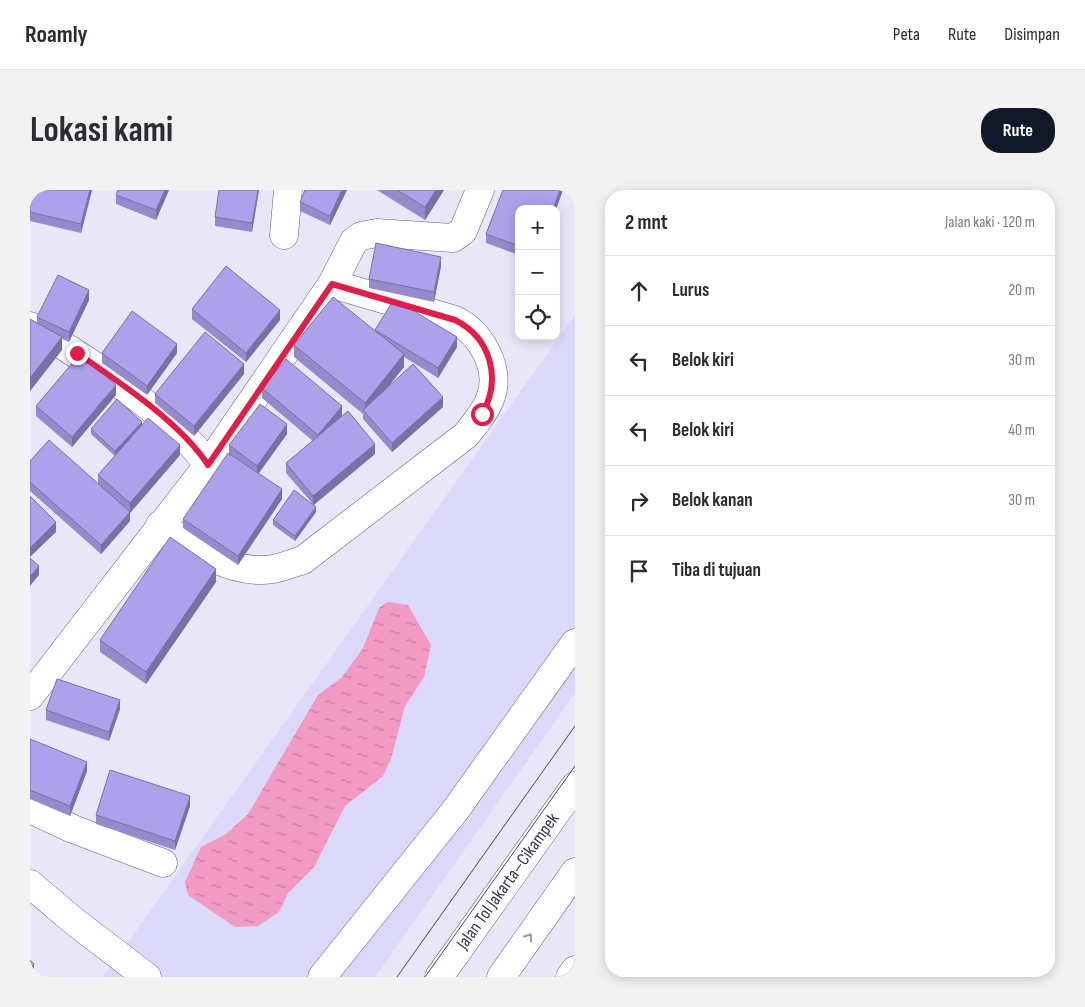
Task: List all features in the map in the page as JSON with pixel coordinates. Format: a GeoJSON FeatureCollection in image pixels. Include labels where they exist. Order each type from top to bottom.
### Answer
{"type":"FeatureCollection","features":[{"type":"Feature","properties":{"kind":"main road"},"geometry":{"type":"LineString","coordinates":[[284,235],[288,190]]}},
{"type":"Feature","properties":{"kind":"main road"},"geometry":{"type":"LineString","coordinates":[[30,696],[208,465],[334,281],[354,241],[361,236],[377,232],[453,238],[463,232],[480,190]]}},
{"type":"Feature","properties":{"kind":"main road"},"geometry":{"type":"LineString","coordinates":[[160,525],[198,551],[243,568],[271,569],[302,560],[466,435],[482,414],[491,398],[493,376],[482,342],[468,326],[455,320],[334,281]]}},
{"type":"Feature","properties":{"kind":"main road"},"geometry":{"type":"LineString","coordinates":[[30,326],[77,353],[112,378],[171,425],[198,451],[208,465]]}},
{"type":"Feature","properties":{"kind":"main road"},"geometry":{"type":"LineString","coordinates":[[322,977],[454,812],[575,643]]}},
{"type":"Feature","properties":{"kind":"main road","name":"Jalan Tol Jakarta–Cikampek"},"geometry":{"type":"LineString","coordinates":[[439,977],[575,786]]}},
{"type":"Feature","properties":{"kind":"main road"},"geometry":{"type":"LineString","coordinates":[[30,809],[73,829],[163,863]]}},
{"type":"Feature","properties":{"kind":"main road"},"geometry":{"type":"LineString","coordinates":[[502,977],[575,872]]}},
{"type":"Feature","properties":{"kind":"main road"},"geometry":{"type":"LineString","coordinates":[[30,884],[75,922],[147,977]]}},
{"type":"Feature","properties":{"kind":"main road"},"geometry":{"type":"LineString","coordinates":[[570,977],[575,970]]}},
{"type":"Feature","properties":{"kind":"shaded area"},"geometry":{"type":"Polygon","coordinates":[[[575,315],[575,693],[375,977],[103,977],[557,340],[560,340],[560,336],[575,315]]]}},
{"type":"Feature","properties":{"kind":"water"},"geometry":{"type":"Polygon","coordinates":[[[387,602],[408,605],[431,645],[424,677],[405,706],[391,759],[383,776],[345,806],[314,867],[288,893],[279,912],[258,926],[235,927],[188,895],[185,882],[201,847],[226,834],[248,814],[318,695],[342,677],[363,648],[379,608],[387,602]]]}},
{"type":"Feature","properties":{"kind":"building"},"geometry":{"type":"Polygon","coordinates":[[[34,190],[90,190],[81,224],[30,212],[34,190]]]}},
{"type":"Feature","properties":{"kind":"building"},"geometry":{"type":"Polygon","coordinates":[[[118,190],[165,190],[156,210],[116,195],[118,190]]]}},
{"type":"Feature","properties":{"kind":"building"},"geometry":{"type":"Polygon","coordinates":[[[219,190],[258,190],[252,223],[215,217],[219,190]]]}},
{"type":"Feature","properties":{"kind":"building"},"geometry":{"type":"Polygon","coordinates":[[[305,190],[342,190],[330,216],[300,202],[305,190]]]}},
{"type":"Feature","properties":{"kind":"building"},"geometry":{"type":"Polygon","coordinates":[[[397,190],[436,190],[425,207],[397,190]]]}},
{"type":"Feature","properties":{"kind":"building"},"geometry":{"type":"Polygon","coordinates":[[[503,190],[560,190],[554,205],[515,205],[515,245],[486,234],[503,190]]]}},
{"type":"Feature","properties":{"kind":"building"},"geometry":{"type":"Polygon","coordinates":[[[376,243],[441,257],[434,292],[369,279],[376,243]]]}},
{"type":"Feature","properties":{"kind":"building"},"geometry":{"type":"Polygon","coordinates":[[[226,266],[280,310],[246,353],[192,309],[226,266]]]}},
{"type":"Feature","properties":{"kind":"building"},"geometry":{"type":"Polygon","coordinates":[[[58,275],[89,290],[69,332],[37,317],[58,275]]]}},
{"type":"Feature","properties":{"kind":"building"},"geometry":{"type":"Polygon","coordinates":[[[333,297],[404,354],[365,403],[294,345],[333,297]]]}},
{"type":"Feature","properties":{"kind":"building"},"geometry":{"type":"Polygon","coordinates":[[[394,299],[457,337],[438,368],[375,330],[394,299]]]}},
{"type":"Feature","properties":{"kind":"building"},"geometry":{"type":"Polygon","coordinates":[[[132,311],[177,344],[147,386],[102,353],[132,311]]]}},
{"type":"Feature","properties":{"kind":"building"},"geometry":{"type":"Polygon","coordinates":[[[30,319],[62,337],[30,378],[30,319]]]}},
{"type":"Feature","properties":{"kind":"building"},"geometry":{"type":"Polygon","coordinates":[[[205,332],[244,364],[194,426],[155,394],[205,332]]]}},
{"type":"Feature","properties":{"kind":"building"},"geometry":{"type":"Polygon","coordinates":[[[80,354],[116,385],[72,437],[36,406],[80,354]]]}},
{"type":"Feature","properties":{"kind":"building"},"geometry":{"type":"Polygon","coordinates":[[[286,359],[342,406],[318,435],[262,388],[286,359]]]}},
{"type":"Feature","properties":{"kind":"building"},"geometry":{"type":"Polygon","coordinates":[[[413,364],[443,397],[392,443],[363,410],[413,364]]]}},
{"type":"Feature","properties":{"kind":"building"},"geometry":{"type":"Polygon","coordinates":[[[117,399],[142,422],[115,451],[91,429],[117,399]]]}},
{"type":"Feature","properties":{"kind":"building"},"geometry":{"type":"Polygon","coordinates":[[[260,404],[287,424],[257,466],[229,445],[260,404]]]}},
{"type":"Feature","properties":{"kind":"building"},"geometry":{"type":"Polygon","coordinates":[[[348,411],[375,444],[313,496],[286,463],[348,411]]]}},
{"type":"Feature","properties":{"kind":"building"},"geometry":{"type":"Polygon","coordinates":[[[148,418],[180,445],[130,503],[98,475],[148,418]]]}},
{"type":"Feature","properties":{"kind":"building"},"geometry":{"type":"Polygon","coordinates":[[[49,440],[130,512],[101,545],[30,482],[30,461],[49,440]]]}},
{"type":"Feature","properties":{"kind":"building"},"geometry":{"type":"Polygon","coordinates":[[[228,453],[282,489],[238,556],[183,519],[228,453]]]}},
{"type":"Feature","properties":{"kind":"building"},"geometry":{"type":"Polygon","coordinates":[[[294,490],[316,507],[295,536],[273,520],[294,490]]]}},
{"type":"Feature","properties":{"kind":"building"},"geometry":{"type":"Polygon","coordinates":[[[30,496],[56,522],[30,548],[30,496]]]}},
{"type":"Feature","properties":{"kind":"building"},"geometry":{"type":"Polygon","coordinates":[[[170,537],[216,569],[146,672],[100,640],[170,537]]]}},
{"type":"Feature","properties":{"kind":"building"},"geometry":{"type":"Polygon","coordinates":[[[30,558],[39,566],[30,576],[30,558]]]}},
{"type":"Feature","properties":{"kind":"building"},"geometry":{"type":"Polygon","coordinates":[[[57,679],[120,700],[109,732],[46,710],[57,679]]]}},
{"type":"Feature","properties":{"kind":"building"},"geometry":{"type":"Polygon","coordinates":[[[30,739],[87,762],[70,806],[30,790],[30,739]]]}},
{"type":"Feature","properties":{"kind":"building"},"geometry":{"type":"Polygon","coordinates":[[[110,770],[190,796],[175,841],[96,815],[110,770]]]}},
{"type":"Feature","properties":{"kind":"building"},"geometry":{"type":"Polygon","coordinates":[[[30,960],[34,964],[30,968],[30,960]]]}},
{"type":"Feature","properties":{"kind":"tram line"},"geometry":{"type":"LineString","coordinates":[[397,977],[575,726]]}},
{"type":"Feature","properties":{"kind":"tram line"},"geometry":{"type":"LineString","coordinates":[[425,977],[575,766]]}},
{"type":"Feature","properties":{"kind":"route"},"geometry":{"type":"LineString","coordinates":[[77,353],[171,425],[198,451],[208,465],[332,284],[455,320],[468,326],[482,342],[493,376],[491,398],[482,414]]}}]}
